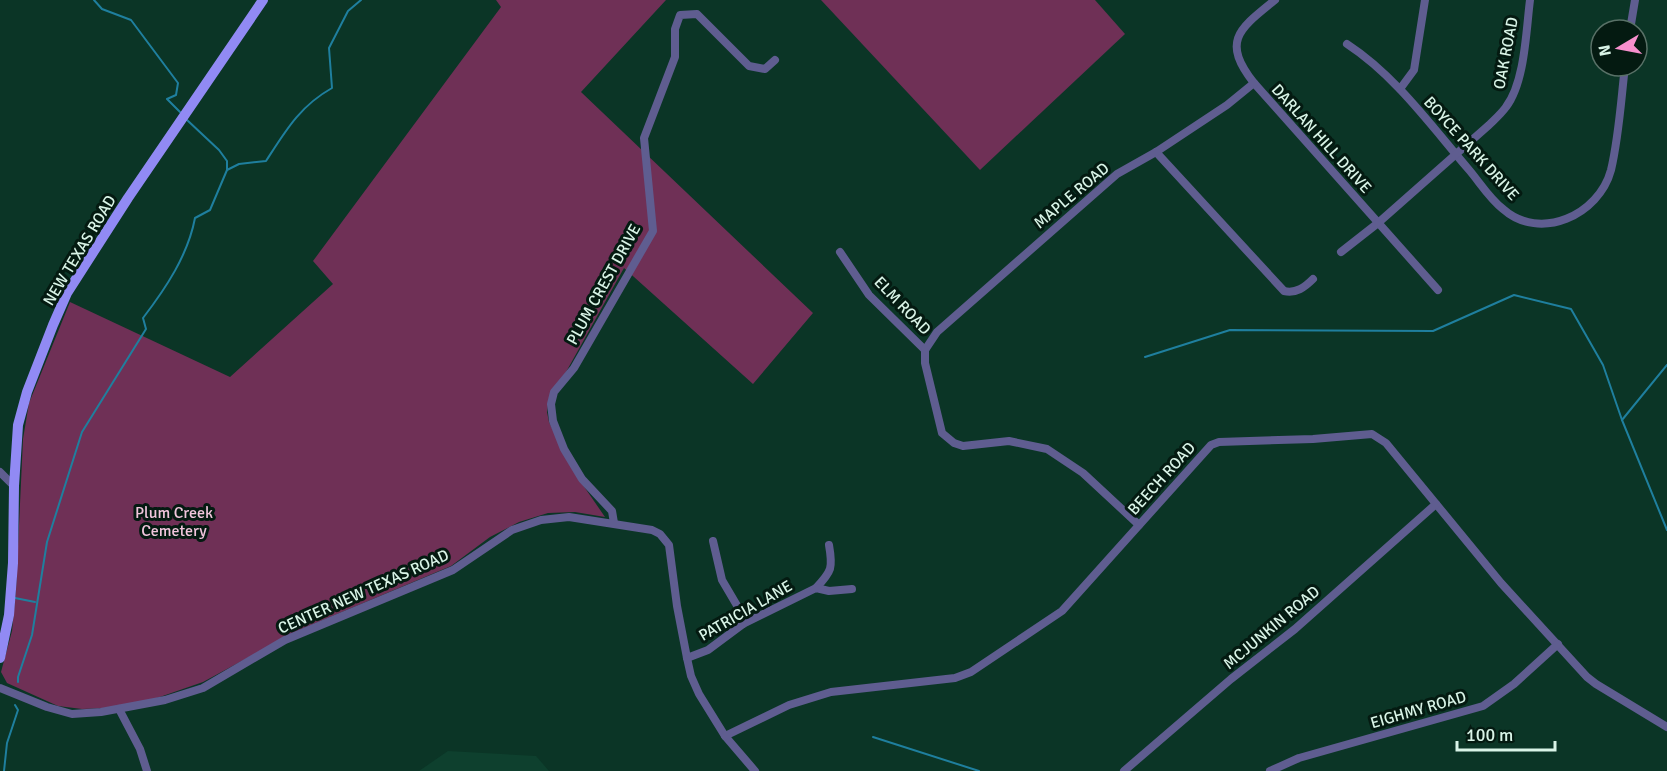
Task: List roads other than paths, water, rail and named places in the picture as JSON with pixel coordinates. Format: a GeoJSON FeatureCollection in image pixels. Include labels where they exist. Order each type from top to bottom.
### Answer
{"type":"FeatureCollection","features":[{"type":"Feature","properties":{"kind":"main road","name":"NEW TEXAS ROAD"},"geometry":{"type":"LineString","coordinates":[[0,658],[9,615],[18,425],[21,410],[67,293],[151,163],[263,0]]}},
{"type":"Feature","properties":{"kind":"street","name":"DARLAN HILL DRIVE"},"geometry":{"type":"LineString","coordinates":[[1275,0],[1242,28],[1236,43],[1239,62],[1254,83],[1438,290]]}},
{"type":"Feature","properties":{"kind":"street"},"geometry":{"type":"LineString","coordinates":[[1400,89],[1416,64],[1425,0]]}},
{"type":"Feature","properties":{"kind":"street","name":"OAK ROAD"},"geometry":{"type":"LineString","coordinates":[[1341,252],[1378,223],[1506,108],[1513,96],[1519,75],[1530,0]]}},
{"type":"Feature","properties":{"kind":"street"},"geometry":{"type":"LineString","coordinates":[[1632,18],[1635,0]]}},
{"type":"Feature","properties":{"kind":"street","name":"PLUM CREST DRIVE"},"geometry":{"type":"LineString","coordinates":[[614,523],[612,511],[582,479],[564,449],[553,421],[551,404],[554,392],[574,368],[653,231],[644,138],[675,57],[675,29],[680,15],[697,14],[749,66],[765,69],[775,60]]}},
{"type":"Feature","properties":{"kind":"street","name":"BOYCE PARK DRIVE"},"geometry":{"type":"LineString","coordinates":[[1347,44],[1362,53],[1400,89],[1503,210],[1532,222],[1555,223],[1583,211],[1602,192],[1611,170],[1623,78]]}},
{"type":"Feature","properties":{"kind":"street","name":"MAPLE ROAD"},"geometry":{"type":"LineString","coordinates":[[925,350],[937,332],[1117,174],[1156,152],[1227,105],[1254,83]]}},
{"type":"Feature","properties":{"kind":"street"},"geometry":{"type":"LineString","coordinates":[[1156,152],[1284,291],[1290,293],[1299,290],[1313,279]]}},
{"type":"Feature","properties":{"kind":"street","name":"ELM ROAD"},"geometry":{"type":"LineString","coordinates":[[840,252],[869,295],[925,350]]}},
{"type":"Feature","properties":{"kind":"street"},"geometry":{"type":"LineString","coordinates":[[925,350],[925,363],[942,433],[954,443],[963,446],[1010,441],[1047,448],[1083,473],[1139,525]]}},
{"type":"Feature","properties":{"kind":"street","name":"BEECH ROAD"},"geometry":{"type":"LineString","coordinates":[[725,736],[789,705],[831,692],[961,677],[1062,611],[1211,445],[1219,442],[1313,439],[1372,434],[1386,443],[1501,583],[1596,684],[1667,727]]}},
{"type":"Feature","properties":{"kind":"street"},"geometry":{"type":"LineString","coordinates":[[0,472],[14,486]]}},
{"type":"Feature","properties":{"kind":"street","name":"MCJUNKIN ROAD"},"geometry":{"type":"LineString","coordinates":[[1124,771],[1231,679],[1295,629],[1436,504]]}},
{"type":"Feature","properties":{"kind":"street","name":"CENTER NEW TEXAS ROAD"},"geometry":{"type":"LineString","coordinates":[[0,688],[62,712],[84,713],[119,709],[165,700],[203,688],[285,640],[453,570],[512,530],[541,520],[569,517],[652,530],[660,534],[669,545],[677,606],[691,676],[699,694],[725,736],[755,771]]}},
{"type":"Feature","properties":{"kind":"street"},"geometry":{"type":"LineString","coordinates":[[713,541],[722,580],[742,614],[743,624]]}},
{"type":"Feature","properties":{"kind":"street"},"geometry":{"type":"LineString","coordinates":[[816,588],[831,570],[830,546]]}},
{"type":"Feature","properties":{"kind":"street","name":"PATRICIA LANE"},"geometry":{"type":"LineString","coordinates":[[687,658],[708,650],[743,624],[816,588],[829,591],[852,589]]}},
{"type":"Feature","properties":{"kind":"street","name":"EIGHMY ROAD"},"geometry":{"type":"LineString","coordinates":[[1270,771],[1299,758],[1482,706],[1514,684],[1558,644]]}},
{"type":"Feature","properties":{"kind":"street"},"geometry":{"type":"LineString","coordinates":[[119,709],[140,750],[147,771]]}},
{"type":"Feature","properties":{"kind":"waterway"},"geometry":{"type":"LineString","coordinates":[[94,0],[102,9],[131,20],[178,83],[176,95],[167,99],[180,112]]}},
{"type":"Feature","properties":{"kind":"waterway"},"geometry":{"type":"LineString","coordinates":[[227,170],[239,164],[266,161],[302,111],[332,88],[329,48],[348,11],[361,0]]}},
{"type":"Feature","properties":{"kind":"waterway"},"geometry":{"type":"LineString","coordinates":[[18,682],[32,635],[47,542],[82,432],[146,329],[143,318],[182,258],[195,218],[210,210],[227,170],[227,161],[219,150],[187,120]]}},
{"type":"Feature","properties":{"kind":"waterway"},"geometry":{"type":"LineString","coordinates":[[1145,357],[1230,330],[1433,331],[1514,295],[1571,309],[1603,365],[1622,420],[1667,530]]}},
{"type":"Feature","properties":{"kind":"waterway"},"geometry":{"type":"LineString","coordinates":[[1622,420],[1667,365]]}},
{"type":"Feature","properties":{"kind":"waterway"},"geometry":{"type":"LineString","coordinates":[[15,598],[35,602]]}},
{"type":"Feature","properties":{"kind":"waterway"},"geometry":{"type":"LineString","coordinates":[[4,771],[7,743],[18,710],[15,705]]}},
{"type":"Feature","properties":{"kind":"waterway"},"geometry":{"type":"LineString","coordinates":[[873,737],[979,771]]}},
{"type":"Feature","properties":{"kind":"park label","name":"Plum Creek Cemetery"},"geometry":{"type":"Point","coordinates":[174,521]}}]}
